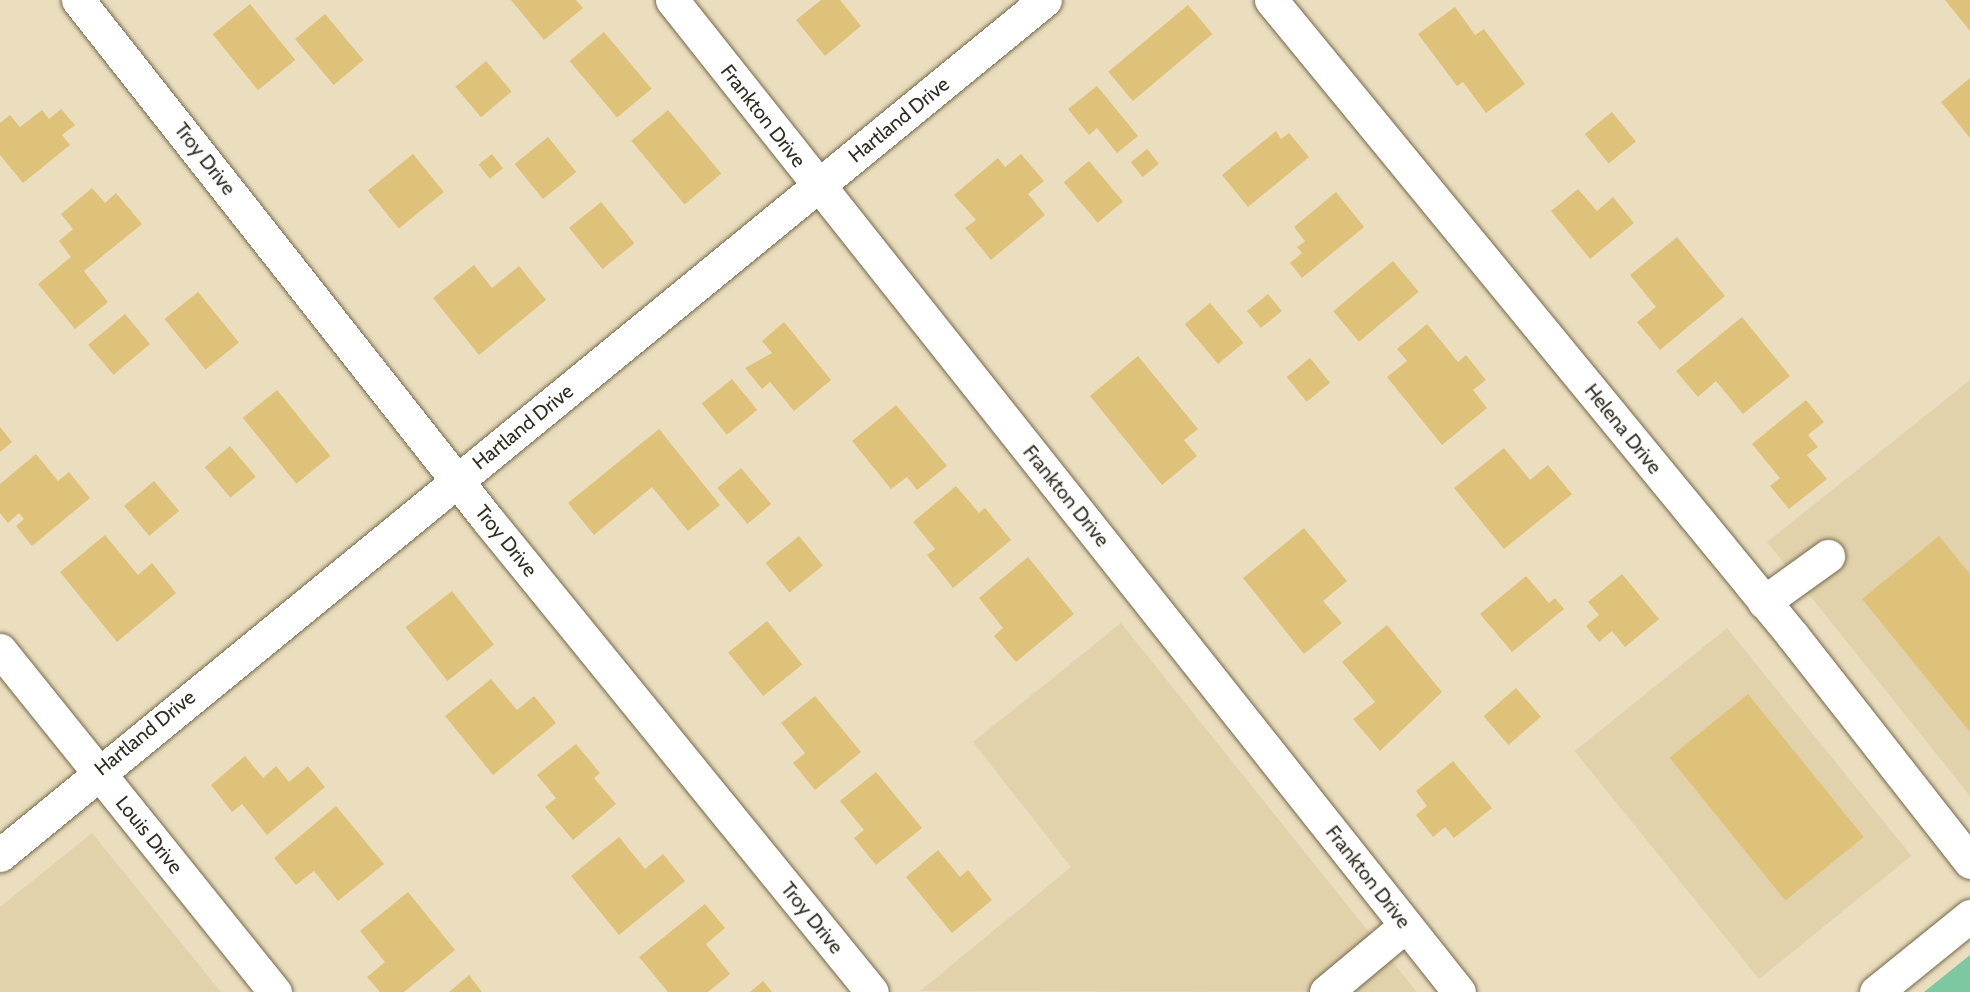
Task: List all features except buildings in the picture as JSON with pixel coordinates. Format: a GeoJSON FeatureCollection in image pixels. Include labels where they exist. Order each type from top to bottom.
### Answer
{"type":"FeatureCollection","features":[{"type":"Feature","properties":{"kind":"street","name":"Troy Drive"},"geometry":{"type":"LineString","coordinates":[[78,0],[458,480],[872,992]]}},
{"type":"Feature","properties":{"kind":"street","name":"Frankton Drive"},"geometry":{"type":"LineString","coordinates":[[672,0],[1459,992]]}},
{"type":"Feature","properties":{"kind":"street","name":"Hartland Drive"},"geometry":{"type":"LineString","coordinates":[[0,855],[99,771],[1045,0]]}},
{"type":"Feature","properties":{"kind":"street","name":"Helena Drive"},"geometry":{"type":"LineString","coordinates":[[1271,0],[1764,602],[1970,862]]}},
{"type":"Feature","properties":{"kind":"street"},"geometry":{"type":"LineString","coordinates":[[1764,602],[1828,556]]}},
{"type":"Feature","properties":{"kind":"street","name":"Louis Drive"},"geometry":{"type":"LineString","coordinates":[[0,650],[275,992]]}},
{"type":"Feature","properties":{"kind":"street"},"geometry":{"type":"LineString","coordinates":[[1876,992],[1970,916]]}},
{"type":"Feature","properties":{"kind":"street"},"geometry":{"type":"LineString","coordinates":[[1326,992],[1406,925]]}},
{"type":"Feature","properties":{"kind":"shaded area"},"geometry":{"type":"Polygon","coordinates":[[[1970,380],[1970,796],[1767,542],[1970,380]]]}},
{"type":"Feature","properties":{"kind":"shaded area"},"geometry":{"type":"Polygon","coordinates":[[[1121,623],[1417,992],[920,991],[1071,867],[973,742],[1121,623]]]}},
{"type":"Feature","properties":{"kind":"shaded area"},"geometry":{"type":"Polygon","coordinates":[[[1727,628],[1911,856],[1759,979],[1575,751],[1727,628]]]}},
{"type":"Feature","properties":{"kind":"shaded area"},"geometry":{"type":"Polygon","coordinates":[[[92,833],[221,992],[0,992],[0,907],[92,833]]]}},
{"type":"Feature","properties":{"kind":"green space"},"geometry":{"type":"Polygon","coordinates":[[[1970,955],[1970,992],[1924,992],[1970,955]]]}}]}
